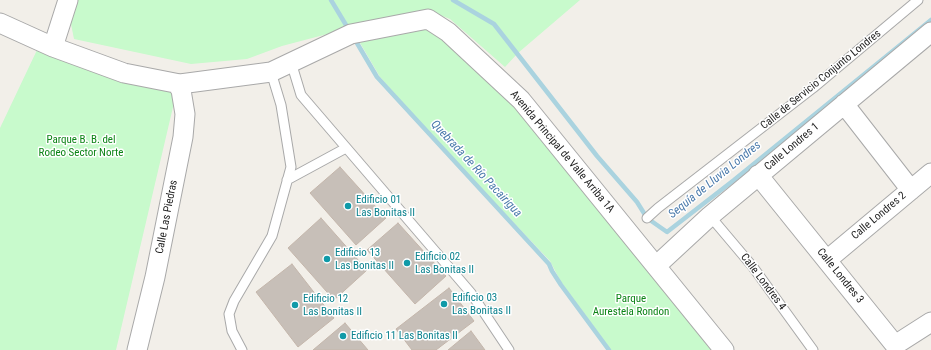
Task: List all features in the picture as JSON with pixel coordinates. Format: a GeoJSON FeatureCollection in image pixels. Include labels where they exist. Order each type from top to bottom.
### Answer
{"type":"FeatureCollection","features":[{"type":"Feature","properties":{"kind":"street"},"geometry":{"type":"LineString","coordinates":[[53,47],[68,0]]}},
{"type":"Feature","properties":{"kind":"street","name":"Avenida Principal de Valle Arriba 1A"},"geometry":{"type":"LineString","coordinates":[[0,23],[53,47],[124,73],[177,84],[271,72],[351,34],[428,19],[448,32],[521,100],[724,350]]}},
{"type":"Feature","properties":{"kind":"street","name":"Calle Londres 1"},"geometry":{"type":"LineString","coordinates":[[656,266],[710,216],[758,175],[844,104],[928,41]]}},
{"type":"Feature","properties":{"kind":"street","name":"Calle Las Piedras"},"geometry":{"type":"LineString","coordinates":[[137,350],[155,277],[183,138],[185,114],[181,90],[177,84]]}},
{"type":"Feature","properties":{"kind":"street"},"geometry":{"type":"LineString","coordinates":[[844,104],[910,190]]}},
{"type":"Feature","properties":{"kind":"street","name":"Calle Londres 2"},"geometry":{"type":"LineString","coordinates":[[827,260],[931,173]]}},
{"type":"Feature","properties":{"kind":"street","name":"Calle Londres 3"},"geometry":{"type":"LineString","coordinates":[[758,175],[896,345],[931,322]]}},
{"type":"Feature","properties":{"kind":"lane","name":"Calle de Servicio Conjunto Londres"},"geometry":{"type":"LineString","coordinates":[[647,218],[812,88],[918,0]]}},
{"type":"Feature","properties":{"kind":"lane"},"geometry":{"type":"LineString","coordinates":[[291,62],[301,95],[470,293],[509,350]]}},
{"type":"Feature","properties":{"kind":"lane"},"geometry":{"type":"LineString","coordinates":[[242,350],[232,331],[229,314],[234,301],[272,236],[291,167],[281,105],[271,72]]}},
{"type":"Feature","properties":{"kind":"lane"},"geometry":{"type":"LineString","coordinates":[[287,180],[346,148]]}},
{"type":"Feature","properties":{"kind":"lane","name":"Calle Londres 4"},"geometry":{"type":"LineString","coordinates":[[710,216],[753,267],[813,350]]}},
{"type":"Feature","properties":{"kind":"green space"},"geometry":{"type":"Polygon","coordinates":[[[68,0],[580,0],[518,53],[505,67],[450,19],[430,11],[354,27],[282,46],[247,59],[191,64],[74,39],[67,4],[68,0]]]}},
{"type":"Feature","properties":{"kind":"green space","name":"Parque Aurestela Rondon"},"geometry":{"type":"Polygon","coordinates":[[[428,22],[485,69],[722,350],[611,350],[561,282],[550,261],[443,148],[380,77],[356,36],[428,22]]]}},
{"type":"Feature","properties":{"kind":"green space","name":"Parque B. B. del Rodeo Sector Norte"},"geometry":{"type":"Polygon","coordinates":[[[37,50],[177,90],[116,350],[0,350],[0,128],[37,50]]]}},
{"type":"Feature","properties":{"kind":"building","name":"Edificio 01 Las Bonitas II"},"geometry":{"type":"Polygon","coordinates":[[[340,167],[386,218],[356,245],[310,193],[340,167]]]}},
{"type":"Feature","properties":{"kind":"building","name":"Edificio 13 Las Bonitas II"},"geometry":{"type":"Polygon","coordinates":[[[321,218],[367,270],[334,300],[288,248],[321,218]]]}},
{"type":"Feature","properties":{"kind":"building","name":"Edificio 02 Las Bonitas II"},"geometry":{"type":"Polygon","coordinates":[[[398,223],[446,276],[415,304],[367,250],[398,223]]]}},
{"type":"Feature","properties":{"kind":"building","name":"Edificio 12 Las Bonitas II"},"geometry":{"type":"Polygon","coordinates":[[[292,264],[334,318],[298,347],[256,292],[292,264]]]}},
{"type":"Feature","properties":{"kind":"building","name":"Edificio 03 Las Bonitas II"},"geometry":{"type":"Polygon","coordinates":[[[449,288],[474,321],[436,350],[412,350],[396,329],[449,288]]]}},
{"type":"Feature","properties":{"kind":"building","name":"Edificio 11 Las Bonitas II"},"geometry":{"type":"Polygon","coordinates":[[[345,323],[368,350],[313,350],[345,323]]]}},
{"type":"Feature","properties":{"kind":"building"},"geometry":{"type":"Polygon","coordinates":[[[471,331],[485,350],[448,350],[471,331]]]}},
{"type":"Feature","properties":{"kind":"waterway","name":"Quebrada de Río Pacairigua"},"geometry":{"type":"LineString","coordinates":[[331,0],[349,30]]}},
{"type":"Feature","properties":{"kind":"waterway","name":"Sequía de Lluvia Londres"},"geometry":{"type":"LineString","coordinates":[[453,0],[494,24],[597,156],[637,202],[647,218],[667,232],[734,180],[931,20]]}},
{"type":"Feature","properties":{"kind":"waterway","name":"Quebrada de Río Pacairigua"},"geometry":{"type":"LineString","coordinates":[[354,38],[377,77],[549,264],[561,285],[609,350]]}},
{"type":"Feature","properties":{"kind":"place","name":"Edificio 01 Las Bonitas II"},"geometry":{"type":"Point","coordinates":[348,206]}},
{"type":"Feature","properties":{"kind":"place","name":"Edificio 13 Las Bonitas II"},"geometry":{"type":"Point","coordinates":[327,259]}},
{"type":"Feature","properties":{"kind":"place","name":"Edificio 02 Las Bonitas II"},"geometry":{"type":"Point","coordinates":[407,263]}},
{"type":"Feature","properties":{"kind":"place","name":"Edificio 03 Las Bonitas II"},"geometry":{"type":"Point","coordinates":[444,304]}},
{"type":"Feature","properties":{"kind":"place","name":"Edificio 12 Las Bonitas II"},"geometry":{"type":"Point","coordinates":[295,305]}},
{"type":"Feature","properties":{"kind":"place","name":"Edificio 11 Las Bonitas II"},"geometry":{"type":"Point","coordinates":[343,336]}}]}
